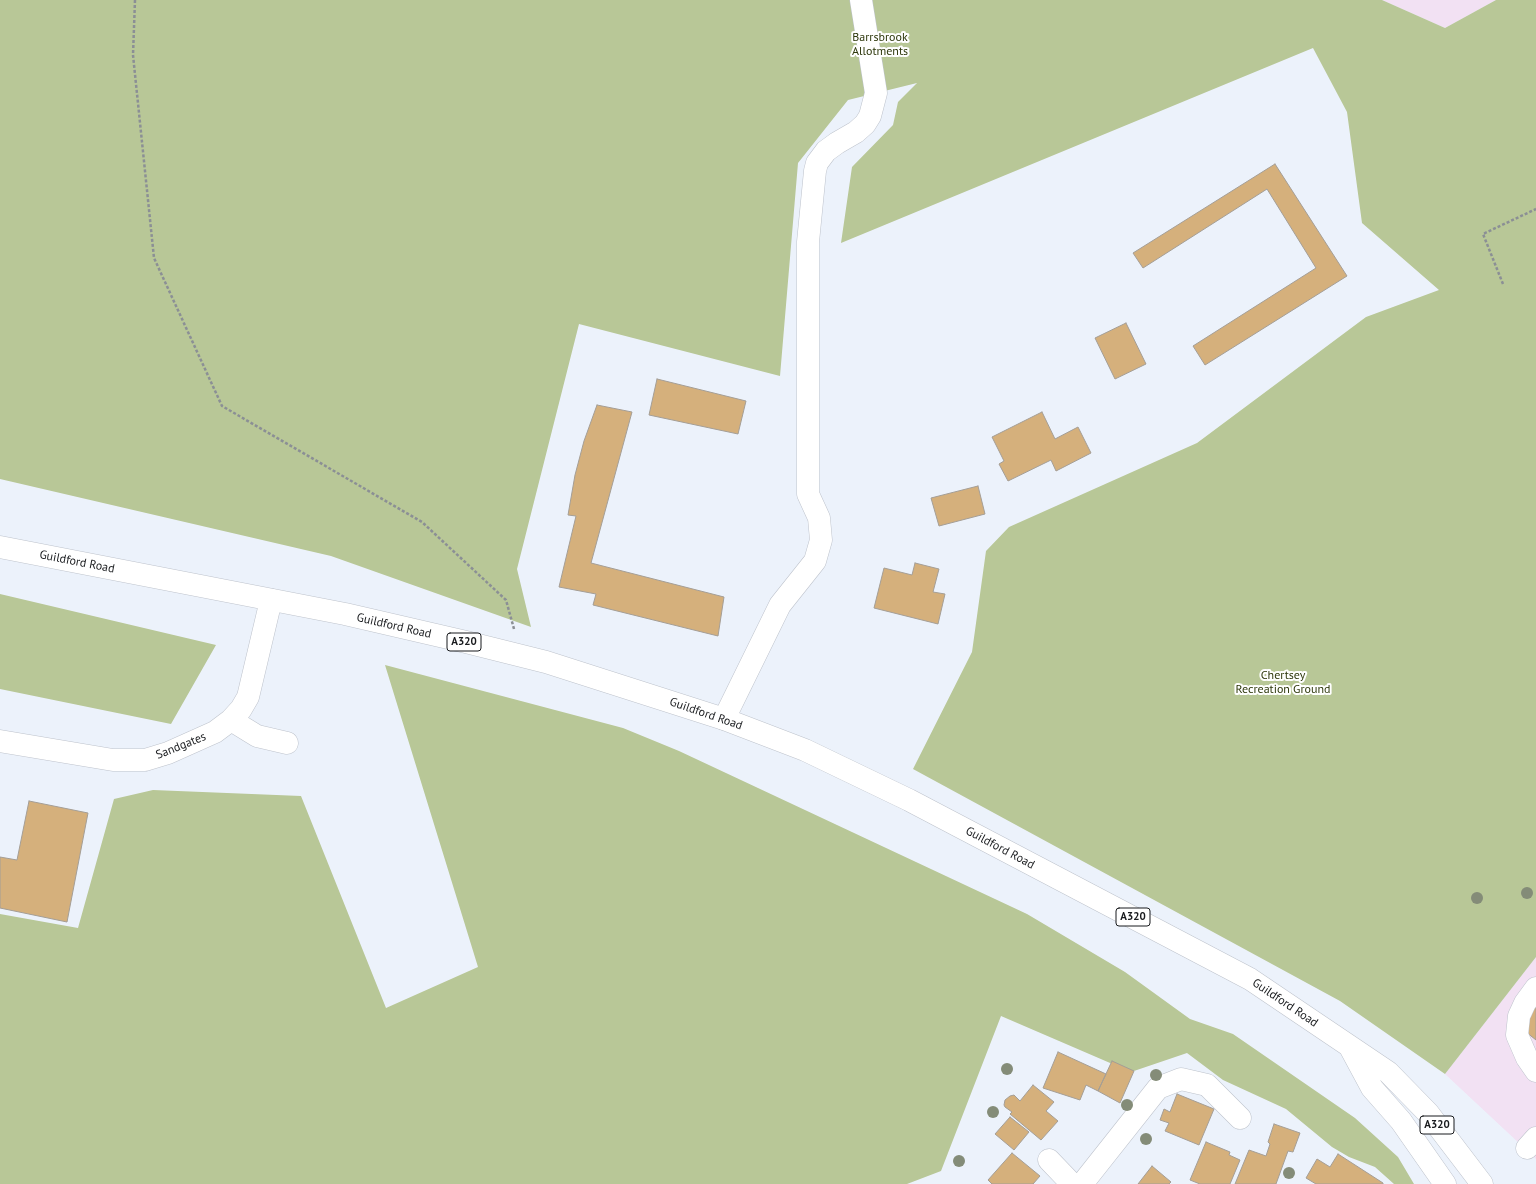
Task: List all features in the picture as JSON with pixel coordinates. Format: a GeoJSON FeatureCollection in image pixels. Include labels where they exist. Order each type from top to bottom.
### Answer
{"type":"FeatureCollection","features":[{"type":"Feature","properties":{"kind":"main road"},"geometry":{"type":"LineString","coordinates":[[724,718],[780,605],[815,561],[821,540],[819,518],[808,494],[808,242],[817,163],[826,152],[837,143],[856,132],[865,124],[870,116],[876,93],[861,0]]}},
{"type":"Feature","properties":{"kind":"main road","name":"Guildford Road"},"geometry":{"type":"LineString","coordinates":[[0,547],[360,618],[546,662],[724,718],[805,750],[916,804],[1250,979],[1388,1072],[1428,1113],[1482,1184]]}},
{"type":"Feature","properties":{"kind":"main road","name":"Sandgates"},"geometry":{"type":"LineString","coordinates":[[0,741],[113,760],[145,760],[168,753],[215,732],[231,720],[241,709],[248,697],[271,600]]}},
{"type":"Feature","properties":{"kind":"main road"},"geometry":{"type":"LineString","coordinates":[[231,720],[257,736],[287,743]]}},
{"type":"Feature","properties":{"kind":"main road"},"geometry":{"type":"LineString","coordinates":[[1536,988],[1525,1003],[1517,1024],[1517,1035],[1521,1046],[1536,1071]]}},
{"type":"Feature","properties":{"kind":"main road","name":"Guildford Road"},"geometry":{"type":"LineString","coordinates":[[1349,1046],[1372,1088],[1401,1121],[1445,1184]]}},
{"type":"Feature","properties":{"kind":"main road"},"geometry":{"type":"LineString","coordinates":[[1082,1184],[1158,1088],[1181,1079],[1207,1085],[1240,1118]]}},
{"type":"Feature","properties":{"kind":"main road"},"geometry":{"type":"LineString","coordinates":[[1049,1160],[1072,1184]]}},
{"type":"Feature","properties":{"kind":"path"},"geometry":{"type":"LineString","coordinates":[[135,0],[133,55],[154,258],[222,406],[422,522],[506,600],[522,657]]}},
{"type":"Feature","properties":{"kind":"path"},"geometry":{"type":"LineString","coordinates":[[1503,284],[1483,234],[1536,209]]}},
{"type":"Feature","properties":{"kind":"shaded area"},"geometry":{"type":"Polygon","coordinates":[[[1382,0],[1496,0],[1445,28],[1382,0]]]}},
{"type":"Feature","properties":{"kind":"shaded area"},"geometry":{"type":"Polygon","coordinates":[[[1536,957],[1536,1159],[1445,1074],[1536,957]]]}},
{"type":"Feature","properties":{"kind":"green space"},"geometry":{"type":"Polygon","coordinates":[[[0,0],[1382,0],[1445,28],[1496,0],[1536,0],[1536,957],[1445,1074],[1340,1001],[913,769],[972,652],[986,551],[1009,527],[1197,443],[1366,317],[1439,290],[1362,223],[1347,112],[1313,48],[841,243],[852,167],[893,125],[898,102],[917,83],[848,100],[798,163],[780,376],[579,324],[517,569],[531,627],[331,556],[0,479],[0,0]]]}},
{"type":"Feature","properties":{"kind":"green space"},"geometry":{"type":"Polygon","coordinates":[[[0,594],[216,645],[171,724],[0,689],[0,594]]]}},
{"type":"Feature","properties":{"kind":"green space"},"geometry":{"type":"Polygon","coordinates":[[[385,665],[623,728],[679,751],[1027,914],[1125,972],[1190,1019],[1233,1034],[1355,1118],[1398,1157],[1414,1184],[1394,1184],[1375,1167],[1349,1157],[1332,1147],[1286,1109],[1223,1080],[1187,1053],[1131,1072],[1001,1016],[941,1171],[907,1184],[0,1184],[0,914],[78,928],[114,799],[153,790],[301,796],[386,1008],[478,967],[385,665]]]}},
{"type":"Feature","properties":{"kind":"building"},"geometry":{"type":"Polygon","coordinates":[[[1275,164],[1347,276],[1205,365],[1193,346],[1316,268],[1267,189],[1143,268],[1133,253],[1275,164]]]}},
{"type":"Feature","properties":{"kind":"building"},"geometry":{"type":"Polygon","coordinates":[[[1126,323],[1146,364],[1115,379],[1095,338],[1126,323]]]}},
{"type":"Feature","properties":{"kind":"building"},"geometry":{"type":"Polygon","coordinates":[[[657,379],[746,401],[738,434],[649,415],[657,379]]]}},
{"type":"Feature","properties":{"kind":"building"},"geometry":{"type":"Polygon","coordinates":[[[597,405],[632,412],[591,563],[724,597],[718,636],[593,605],[596,594],[559,587],[576,516],[568,515],[575,475],[584,441],[597,405]]]}},
{"type":"Feature","properties":{"kind":"building"},"geometry":{"type":"Polygon","coordinates":[[[1042,412],[1055,439],[1078,427],[1091,453],[1056,471],[1051,460],[1008,481],[999,464],[1004,461],[992,437],[1042,412]]]}},
{"type":"Feature","properties":{"kind":"building"},"geometry":{"type":"Polygon","coordinates":[[[978,486],[985,514],[939,526],[931,498],[978,486]]]}},
{"type":"Feature","properties":{"kind":"building"},"geometry":{"type":"Polygon","coordinates":[[[915,563],[939,569],[933,592],[945,594],[938,624],[874,608],[884,568],[912,575],[915,563]]]}},
{"type":"Feature","properties":{"kind":"building"},"geometry":{"type":"Polygon","coordinates":[[[29,801],[88,813],[67,922],[0,908],[0,857],[17,860],[29,801]]]}},
{"type":"Feature","properties":{"kind":"building"},"geometry":{"type":"Polygon","coordinates":[[[1536,999],[1536,1040],[1526,1032],[1523,1014],[1536,999]]]}},
{"type":"Feature","properties":{"kind":"building"},"geometry":{"type":"Polygon","coordinates":[[[1058,1052],[1106,1074],[1098,1091],[1086,1085],[1080,1100],[1043,1088],[1058,1052]]]}},
{"type":"Feature","properties":{"kind":"building"},"geometry":{"type":"Polygon","coordinates":[[[1112,1061],[1134,1071],[1120,1103],[1098,1091],[1112,1061]]]}},
{"type":"Feature","properties":{"kind":"building"},"geometry":{"type":"Polygon","coordinates":[[[1033,1085],[1054,1102],[1046,1111],[1058,1121],[1041,1140],[1010,1114],[1012,1112],[1004,1105],[1005,1100],[1014,1095],[1020,1101],[1033,1085]]]}},
{"type":"Feature","properties":{"kind":"building"},"geometry":{"type":"Polygon","coordinates":[[[1177,1094],[1214,1109],[1199,1145],[1165,1131],[1169,1123],[1160,1120],[1164,1109],[1170,1112],[1177,1094]]]}},
{"type":"Feature","properties":{"kind":"building"},"geometry":{"type":"Polygon","coordinates":[[[1010,1117],[1029,1132],[1014,1150],[995,1134],[1010,1117]]]}},
{"type":"Feature","properties":{"kind":"building"},"geometry":{"type":"Polygon","coordinates":[[[1274,1124],[1300,1133],[1293,1152],[1288,1151],[1276,1184],[1235,1184],[1249,1150],[1266,1156],[1270,1144],[1268,1142],[1274,1124]]]}},
{"type":"Feature","properties":{"kind":"building"},"geometry":{"type":"Polygon","coordinates":[[[1206,1142],[1230,1152],[1229,1155],[1240,1160],[1230,1184],[1200,1184],[1190,1180],[1206,1142]]]}},
{"type":"Feature","properties":{"kind":"building"},"geometry":{"type":"Polygon","coordinates":[[[1012,1153],[1040,1176],[1033,1184],[992,1184],[988,1180],[1012,1153]]]}},
{"type":"Feature","properties":{"kind":"building"},"geometry":{"type":"Polygon","coordinates":[[[1338,1154],[1383,1184],[1316,1184],[1306,1178],[1317,1159],[1330,1167],[1338,1154]]]}},
{"type":"Feature","properties":{"kind":"building"},"geometry":{"type":"Polygon","coordinates":[[[1152,1166],[1171,1182],[1169,1184],[1138,1184],[1152,1166]]]}},
{"type":"Feature","properties":{"kind":"park label","name":"Barrsbrook Allotments"},"geometry":{"type":"Point","coordinates":[880,45]}},
{"type":"Feature","properties":{"kind":"park label","name":"Chertsey Recreation Ground"},"geometry":{"type":"Point","coordinates":[1283,683]}}]}
